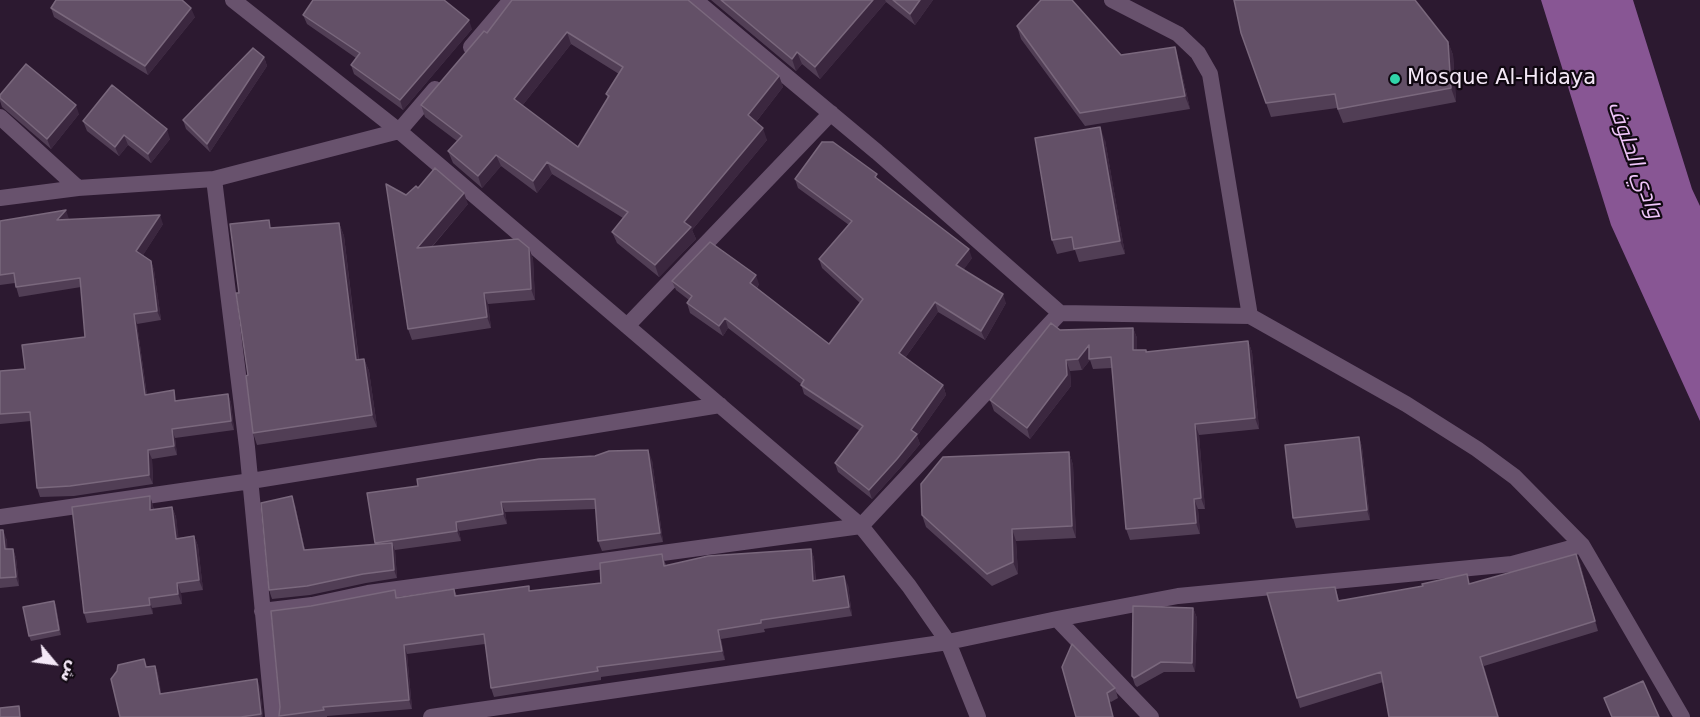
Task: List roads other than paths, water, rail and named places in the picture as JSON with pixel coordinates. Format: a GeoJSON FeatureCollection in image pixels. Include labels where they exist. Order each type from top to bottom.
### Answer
{"type":"FeatureCollection","features":[{"type":"Feature","properties":{"kind":"street"},"geometry":{"type":"LineString","coordinates":[[233,0],[399,131],[818,491],[861,525],[909,586],[948,642],[978,717]]}},
{"type":"Feature","properties":{"kind":"street"},"geometry":{"type":"LineString","coordinates":[[459,61],[511,0]]}},
{"type":"Feature","properties":{"kind":"street"},"geometry":{"type":"LineString","coordinates":[[695,0],[831,113],[1060,313],[1250,316],[1406,404],[1477,449],[1515,477],[1582,544],[1682,717]]}},
{"type":"Feature","properties":{"kind":"street"},"geometry":{"type":"LineString","coordinates":[[1112,0],[1178,34],[1198,53],[1210,74],[1250,316]]}},
{"type":"Feature","properties":{"kind":"street"},"geometry":{"type":"LineString","coordinates":[[0,198],[78,188],[214,179],[399,131],[444,78]]}},
{"type":"Feature","properties":{"kind":"street"},"geometry":{"type":"LineString","coordinates":[[627,326],[831,113]]}},
{"type":"Feature","properties":{"kind":"street"},"geometry":{"type":"LineString","coordinates":[[0,117],[78,188]]}},
{"type":"Feature","properties":{"kind":"street"},"geometry":{"type":"LineString","coordinates":[[214,179],[251,481],[273,717]]}},
{"type":"Feature","properties":{"kind":"street"},"geometry":{"type":"LineString","coordinates":[[262,611],[312,605],[368,593],[861,525],[1060,313]]}},
{"type":"Feature","properties":{"kind":"street"},"geometry":{"type":"LineString","coordinates":[[0,517],[251,481],[720,405]]}},
{"type":"Feature","properties":{"kind":"street"},"geometry":{"type":"LineString","coordinates":[[431,717],[948,642],[1178,596],[1512,564],[1582,544]]}},
{"type":"Feature","properties":{"kind":"street"},"geometry":{"type":"LineString","coordinates":[[1057,619],[1151,717]]}},
{"type":"Feature","properties":{"kind":"water","name":"وادي الحلوف"},"geometry":{"type":"Polygon","coordinates":[[[1541,0],[1633,0],[1692,189],[1700,206],[1700,421],[1611,225],[1541,0]]]}},
{"type":"Feature","properties":{"kind":"place","name":"Mosque Al-Hidaya"},"geometry":{"type":"Point","coordinates":[1395,79]}}]}
